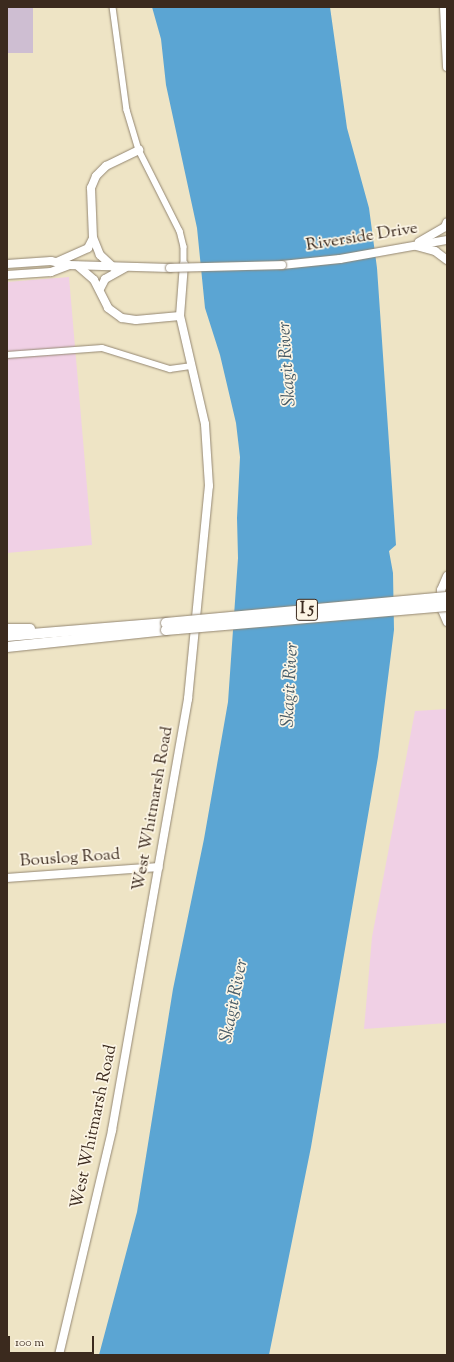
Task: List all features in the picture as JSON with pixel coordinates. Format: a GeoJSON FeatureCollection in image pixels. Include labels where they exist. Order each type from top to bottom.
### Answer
{"type":"FeatureCollection","features":[{"type":"Feature","properties":{"kind":"highway","name":"I 5"},"geometry":{"type":"LineString","coordinates":[[7,636],[78,630],[166,627],[445,601]]}},
{"type":"Feature","properties":{"kind":"highway","name":"I 5"},"geometry":{"type":"LineString","coordinates":[[7,647],[123,635],[166,627]]}},
{"type":"Feature","properties":{"kind":"highway"},"geometry":{"type":"LineString","coordinates":[[7,629],[78,630]]}},
{"type":"Feature","properties":{"kind":"highway"},"geometry":{"type":"LineString","coordinates":[[7,652],[123,635]]}},
{"type":"Feature","properties":{"kind":"street"},"geometry":{"type":"LineString","coordinates":[[113,7],[127,110],[139,150],[180,231],[184,247],[184,264]]}},
{"type":"Feature","properties":{"kind":"street"},"geometry":{"type":"LineString","coordinates":[[444,7],[447,67]]}},
{"type":"Feature","properties":{"kind":"street"},"geometry":{"type":"LineString","coordinates":[[113,267],[100,255],[93,238],[90,195],[96,176],[114,161],[139,150]]}},
{"type":"Feature","properties":{"kind":"street"},"geometry":{"type":"LineString","coordinates":[[413,245],[445,227],[447,222]]}},
{"type":"Feature","properties":{"kind":"street"},"geometry":{"type":"LineString","coordinates":[[57,262],[88,248],[93,238]]}},
{"type":"Feature","properties":{"kind":"street","name":"Riverside Drive"},"geometry":{"type":"LineString","coordinates":[[73,265],[170,268],[282,265],[340,259],[447,240]]}},
{"type":"Feature","properties":{"kind":"street"},"geometry":{"type":"LineString","coordinates":[[413,245],[434,251],[447,260]]}},
{"type":"Feature","properties":{"kind":"street"},"geometry":{"type":"LineString","coordinates":[[7,264],[57,262],[73,265],[88,272],[100,289],[108,308],[122,318],[136,320],[180,316]]}},
{"type":"Feature","properties":{"kind":"street","name":"West Whitmarsh Road"},"geometry":{"type":"LineString","coordinates":[[59,1355],[112,1130],[188,699],[209,486],[207,438],[180,316],[184,264]]}},
{"type":"Feature","properties":{"kind":"street"},"geometry":{"type":"LineString","coordinates":[[7,275],[51,272],[73,265]]}},
{"type":"Feature","properties":{"kind":"street"},"geometry":{"type":"LineString","coordinates":[[100,289],[105,279],[128,267]]}},
{"type":"Feature","properties":{"kind":"street"},"geometry":{"type":"LineString","coordinates":[[7,355],[102,348],[170,369],[192,366]]}},
{"type":"Feature","properties":{"kind":"street"},"geometry":{"type":"LineString","coordinates":[[447,576],[441,590],[445,601],[447,622]]}},
{"type":"Feature","properties":{"kind":"street","name":"Bouslog Road"},"geometry":{"type":"LineString","coordinates":[[7,878],[159,867]]}},
{"type":"Feature","properties":{"kind":"shaded area"},"geometry":{"type":"Polygon","coordinates":[[[7,7],[33,7],[33,53],[7,53],[7,7]]]}},
{"type":"Feature","properties":{"kind":"shaded area"},"geometry":{"type":"Polygon","coordinates":[[[69,277],[92,545],[7,553],[7,282],[69,277]]]}},
{"type":"Feature","properties":{"kind":"shaded area"},"geometry":{"type":"Polygon","coordinates":[[[447,709],[447,1023],[364,1029],[372,937],[415,711],[447,709]]]}},
{"type":"Feature","properties":{"kind":"water","name":"Skagit River"},"geometry":{"type":"Polygon","coordinates":[[[152,7],[330,7],[347,128],[369,208],[377,268],[396,545],[389,551],[393,573],[394,630],[378,757],[311,1147],[269,1355],[99,1355],[137,1212],[173,989],[204,839],[228,702],[238,558],[237,518],[240,457],[236,423],[220,355],[205,308],[197,228],[166,85],[161,39],[152,7]]]}}]}
